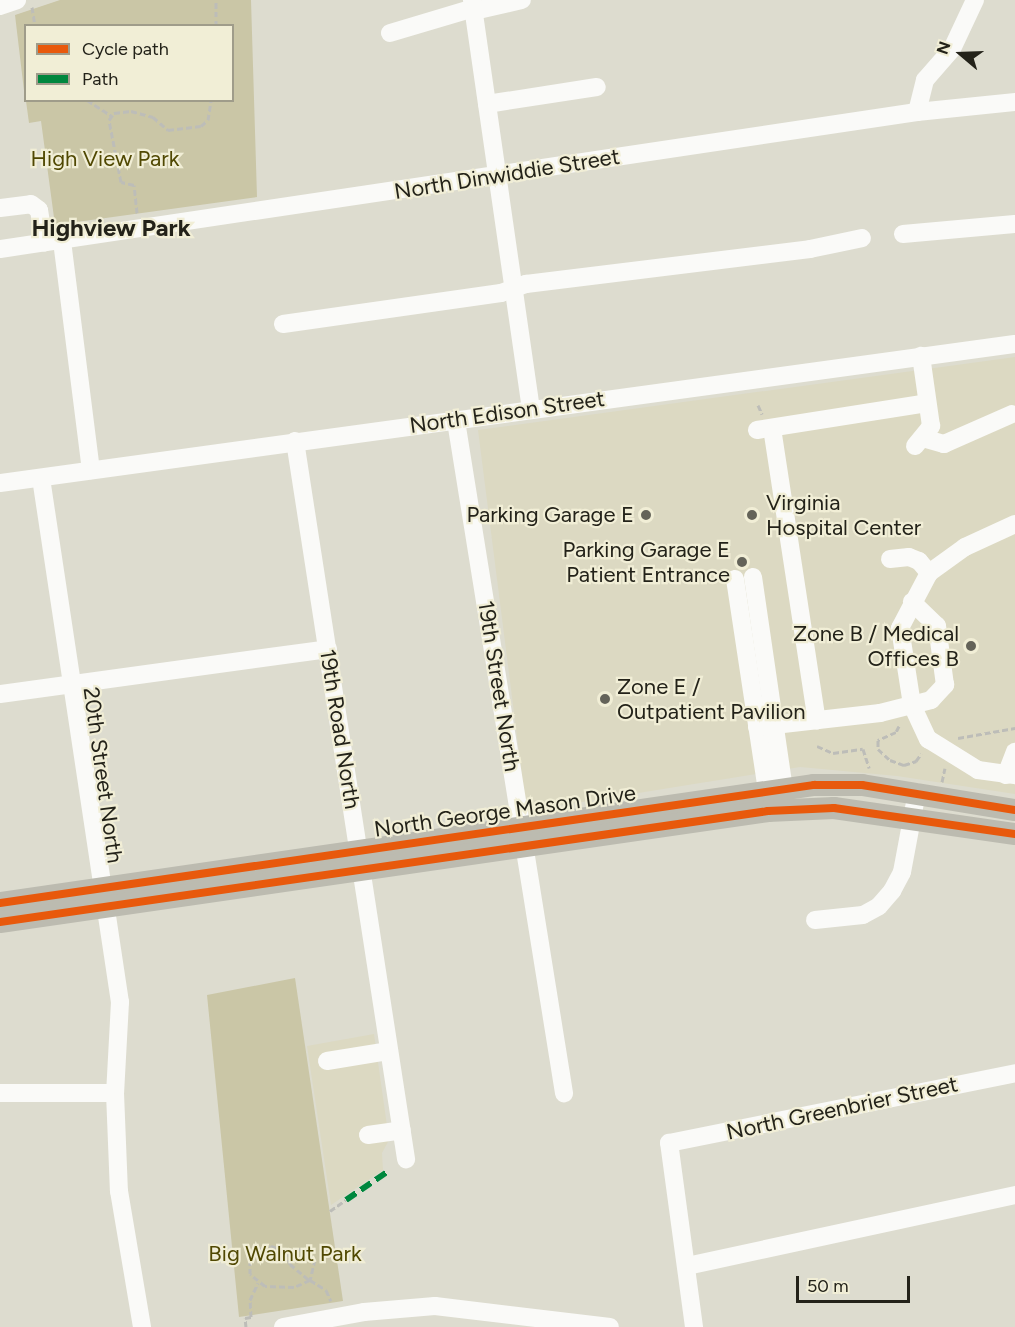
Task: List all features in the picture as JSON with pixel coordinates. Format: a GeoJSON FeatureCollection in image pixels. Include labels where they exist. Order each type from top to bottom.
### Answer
{"type":"FeatureCollection","features":[{"type":"Feature","properties":{"kind":"main road","name":"North George Mason Drive"},"geometry":{"type":"LineString","coordinates":[[0,922],[102,898],[777,800],[862,785],[917,792],[1015,810]]}},
{"type":"Feature","properties":{"kind":"main road","name":"North George Mason Drive"},"geometry":{"type":"LineString","coordinates":[[777,800],[1015,834]]}},
{"type":"Feature","properties":{"kind":"main road","name":"North George Mason Drive"},"geometry":{"type":"LineString","coordinates":[[0,903],[102,898]]}},
{"type":"Feature","properties":{"kind":"street"},"geometry":{"type":"LineString","coordinates":[[0,6],[17,0]]}},
{"type":"Feature","properties":{"kind":"street"},"geometry":{"type":"LineString","coordinates":[[390,33],[473,7],[522,0]]}},
{"type":"Feature","properties":{"kind":"street"},"geometry":{"type":"LineString","coordinates":[[917,112],[925,80],[952,49],[975,0]]}},
{"type":"Feature","properties":{"kind":"street"},"geometry":{"type":"LineString","coordinates":[[473,7],[531,408]]}},
{"type":"Feature","properties":{"kind":"street"},"geometry":{"type":"LineString","coordinates":[[487,104],[597,87]]}},
{"type":"Feature","properties":{"kind":"street","name":"North Dinwiddie Street"},"geometry":{"type":"LineString","coordinates":[[0,249],[917,112],[1015,102]]}},
{"type":"Feature","properties":{"kind":"street"},"geometry":{"type":"LineString","coordinates":[[0,208],[31,204],[39,210],[53,242],[91,470]]}},
{"type":"Feature","properties":{"kind":"street"},"geometry":{"type":"LineString","coordinates":[[903,234],[1015,224]]}},
{"type":"Feature","properties":{"kind":"street"},"geometry":{"type":"LineString","coordinates":[[283,324],[397,309],[515,287],[810,249],[862,238]]}},
{"type":"Feature","properties":{"kind":"street","name":"North Edison Street"},"geometry":{"type":"LineString","coordinates":[[0,483],[295,441],[456,421],[531,408],[1015,344]]}},
{"type":"Feature","properties":{"kind":"street"},"geometry":{"type":"LineString","coordinates":[[921,357],[931,426],[919,442],[944,444],[1012,414]]}},
{"type":"Feature","properties":{"kind":"street"},"geometry":{"type":"LineString","coordinates":[[817,721],[765,429],[892,415],[927,403]]}},
{"type":"Feature","properties":{"kind":"street","name":"19th Street North"},"geometry":{"type":"LineString","coordinates":[[456,421],[564,1093]]}},
{"type":"Feature","properties":{"kind":"street","name":"19th Road North"},"geometry":{"type":"LineString","coordinates":[[295,441],[406,1159]]}},
{"type":"Feature","properties":{"kind":"street","name":"20th Street North"},"geometry":{"type":"LineString","coordinates":[[41,478],[73,684],[102,898],[120,1002],[115,1094],[119,1191],[142,1327]]}},
{"type":"Feature","properties":{"kind":"street"},"geometry":{"type":"LineString","coordinates":[[1015,524],[965,547],[929,573],[900,628],[912,705],[928,740],[978,770],[1010,775],[1015,752]]}},
{"type":"Feature","properties":{"kind":"street"},"geometry":{"type":"LineString","coordinates":[[890,559],[909,557],[919,561],[929,573]]}},
{"type":"Feature","properties":{"kind":"street"},"geometry":{"type":"LineString","coordinates":[[753,577],[766,726]]}},
{"type":"Feature","properties":{"kind":"street"},"geometry":{"type":"LineString","coordinates":[[735,579],[766,726],[777,800]]}},
{"type":"Feature","properties":{"kind":"street"},"geometry":{"type":"LineString","coordinates":[[766,726],[817,721],[932,700],[945,685],[937,626],[912,602]]}},
{"type":"Feature","properties":{"kind":"street"},"geometry":{"type":"LineString","coordinates":[[0,694],[328,650]]}},
{"type":"Feature","properties":{"kind":"street"},"geometry":{"type":"LineString","coordinates":[[815,920],[863,915],[879,906],[902,872],[917,792]]}},
{"type":"Feature","properties":{"kind":"street"},"geometry":{"type":"LineString","coordinates":[[327,1060],[389,1051]]}},
{"type":"Feature","properties":{"kind":"street","name":"North Greenbrier Street"},"geometry":{"type":"LineString","coordinates":[[687,1266],[669,1143],[1015,1073]]}},
{"type":"Feature","properties":{"kind":"street"},"geometry":{"type":"LineString","coordinates":[[0,1092],[115,1094]]}},
{"type":"Feature","properties":{"kind":"street"},"geometry":{"type":"LineString","coordinates":[[368,1136],[402,1130]]}},
{"type":"Feature","properties":{"kind":"street"},"geometry":{"type":"LineString","coordinates":[[694,1327],[687,1266],[1015,1195]]}},
{"type":"Feature","properties":{"kind":"street"},"geometry":{"type":"LineString","coordinates":[[283,1327],[334,1317],[435,1306],[610,1327]]}},
{"type":"Feature","properties":{"kind":"path"},"geometry":{"type":"LineString","coordinates":[[29,0],[35,24]]}},
{"type":"Feature","properties":{"kind":"path"},"geometry":{"type":"LineString","coordinates":[[216,0],[216,24]]}},
{"type":"Feature","properties":{"kind":"path"},"geometry":{"type":"LineString","coordinates":[[90,102],[112,116]]}},
{"type":"Feature","properties":{"kind":"path"},"geometry":{"type":"LineString","coordinates":[[138,229],[134,185],[122,182],[108,124],[112,116],[124,111],[145,114],[170,130],[201,126],[207,120],[211,102]]}},
{"type":"Feature","properties":{"kind":"path"},"geometry":{"type":"LineString","coordinates":[[899,726],[877,744],[890,760],[904,765],[916,761],[923,752]]}},
{"type":"Feature","properties":{"kind":"path"},"geometry":{"type":"LineString","coordinates":[[948,740],[1015,728]]}},
{"type":"Feature","properties":{"kind":"path"},"geometry":{"type":"LineString","coordinates":[[817,746],[833,753],[863,749],[869,770]]}},
{"type":"Feature","properties":{"kind":"path"},"geometry":{"type":"LineString","coordinates":[[901,775],[904,765]]}},
{"type":"Feature","properties":{"kind":"path"},"geometry":{"type":"LineString","coordinates":[[942,783],[945,768]]}},
{"type":"Feature","properties":{"kind":"path"},"geometry":{"type":"LineString","coordinates":[[330,1210],[346,1200]]}},
{"type":"Feature","properties":{"kind":"path"},"geometry":{"type":"LineString","coordinates":[[258,1283],[249,1268],[254,1254],[271,1246],[285,1251],[301,1249],[310,1253],[315,1259],[310,1280]]}},
{"type":"Feature","properties":{"kind":"path"},"geometry":{"type":"LineString","coordinates":[[285,1251],[290,1264],[326,1290],[334,1317]]}},
{"type":"Feature","properties":{"kind":"path"},"geometry":{"type":"LineString","coordinates":[[258,1283],[294,1287],[310,1280]]}},
{"type":"Feature","properties":{"kind":"path"},"geometry":{"type":"LineString","coordinates":[[246,1327],[245,1318],[251,1317],[250,1300],[258,1283]]}},
{"type":"Feature","properties":{"kind":"shaded area","name":"Virginia Hospital Center"},"geometry":{"type":"Polygon","coordinates":[[[1015,357],[1015,794],[897,776],[800,767],[539,809],[525,799],[478,430],[1015,357]]]}},
{"type":"Feature","properties":{"kind":"shaded area"},"geometry":{"type":"Polygon","coordinates":[[[374,1034],[389,1140],[382,1153],[383,1170],[331,1205],[307,1046],[374,1034]]]}},
{"type":"Feature","properties":{"kind":"green space","name":"High View Park"},"geometry":{"type":"Polygon","coordinates":[[[60,0],[251,0],[257,197],[55,225],[41,121],[29,123],[26,102],[234,102],[234,24],[24,24],[24,91],[15,15],[60,0]]]}},
{"type":"Feature","properties":{"kind":"green space","name":"Big Walnut Park"},"geometry":{"type":"Polygon","coordinates":[[[295,978],[343,1301],[239,1317],[207,995],[295,978]]]}},
{"type":"Feature","properties":{"kind":"marked path"},"geometry":{"type":"LineString","coordinates":[[346,1200],[390,1170]]}},
{"type":"Feature","properties":{"kind":"cycle path"},"geometry":{"type":"LineString","coordinates":[[0,903],[814,785],[862,785],[1015,810]]}},
{"type":"Feature","properties":{"kind":"cycle path"},"geometry":{"type":"LineString","coordinates":[[0,922],[768,811],[834,808],[1015,834]]}},
{"type":"Feature","properties":{"kind":"place","name":"Parking Garage E"},"geometry":{"type":"Point","coordinates":[646,515]}},
{"type":"Feature","properties":{"kind":"place","name":"Virginia Hospital Center"},"geometry":{"type":"Point","coordinates":[752,515]}},
{"type":"Feature","properties":{"kind":"place","name":"Parking Garage E Patient Entrance"},"geometry":{"type":"Point","coordinates":[742,562]}},
{"type":"Feature","properties":{"kind":"place","name":"Zone B / Medical Offices B"},"geometry":{"type":"Point","coordinates":[971,646]}},
{"type":"Feature","properties":{"kind":"place","name":"Zone E / Outpatient Pavilion"},"geometry":{"type":"Point","coordinates":[605,699]}},
{"type":"Feature","properties":{"kind":"district","name":"Highview Park"},"geometry":{"type":"Point","coordinates":[111,228]}}]}
